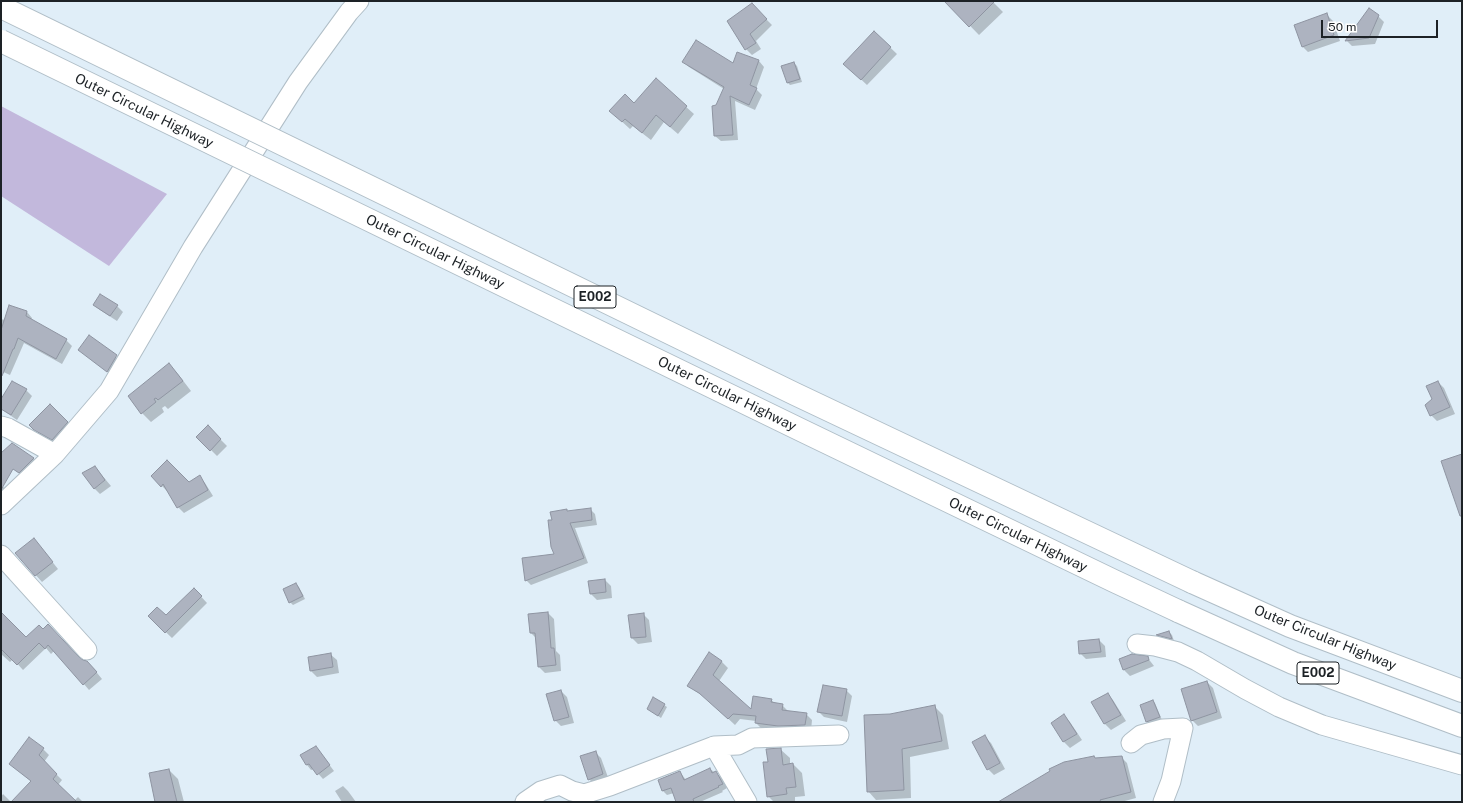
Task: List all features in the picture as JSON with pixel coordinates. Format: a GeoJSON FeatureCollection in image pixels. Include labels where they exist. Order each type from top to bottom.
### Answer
{"type":"FeatureCollection","features":[{"type":"Feature","properties":{"kind":"highway","name":"Outer Circular Highway"},"geometry":{"type":"LineString","coordinates":[[1,7],[788,390],[1192,582],[1290,626],[1462,691]]}},
{"type":"Feature","properties":{"kind":"highway","name":"Outer Circular Highway"},"geometry":{"type":"LineString","coordinates":[[1,41],[1114,582],[1293,663],[1462,726]]}},
{"type":"Feature","properties":{"kind":"street"},"geometry":{"type":"LineString","coordinates":[[1,505],[55,454],[109,391],[193,247],[298,82],[349,12],[359,1]]}},
{"type":"Feature","properties":{"kind":"street"},"geometry":{"type":"LineString","coordinates":[[1,426],[8,428],[55,454]]}},
{"type":"Feature","properties":{"kind":"street"},"geometry":{"type":"LineString","coordinates":[[1,555],[87,650]]}},
{"type":"Feature","properties":{"kind":"street"},"geometry":{"type":"LineString","coordinates":[[1137,644],[1155,646],[1178,652],[1197,661],[1245,690],[1322,724],[1462,765]]}},
{"type":"Feature","properties":{"kind":"street"},"geometry":{"type":"LineString","coordinates":[[1131,743],[1141,736],[1163,729],[1184,728],[1171,781],[1163,802]]}},
{"type":"Feature","properties":{"kind":"street"},"geometry":{"type":"LineString","coordinates":[[525,802],[541,791],[560,785],[572,791],[584,794],[610,786],[714,746],[738,745],[752,738],[839,735]]}},
{"type":"Feature","properties":{"kind":"street"},"geometry":{"type":"LineString","coordinates":[[714,746],[747,802]]}},
{"type":"Feature","properties":{"kind":"shaded area"},"geometry":{"type":"Polygon","coordinates":[[[1,106],[167,194],[109,266],[1,196],[1,106]]]}},
{"type":"Feature","properties":{"kind":"building"},"geometry":{"type":"Polygon","coordinates":[[[944,1],[995,1],[969,27],[944,1]]]}},
{"type":"Feature","properties":{"kind":"building"},"geometry":{"type":"Polygon","coordinates":[[[752,3],[767,19],[750,34],[756,43],[745,50],[727,21],[752,3]]]}},
{"type":"Feature","properties":{"kind":"building"},"geometry":{"type":"Polygon","coordinates":[[[1369,8],[1379,15],[1369,38],[1345,41],[1369,8]]]}},
{"type":"Feature","properties":{"kind":"building"},"geometry":{"type":"Polygon","coordinates":[[[1327,13],[1334,35],[1302,47],[1294,25],[1327,13]]]}},
{"type":"Feature","properties":{"kind":"building"},"geometry":{"type":"Polygon","coordinates":[[[874,31],[891,47],[861,80],[843,64],[874,31]]]}},
{"type":"Feature","properties":{"kind":"building"},"geometry":{"type":"Polygon","coordinates":[[[696,40],[733,63],[737,52],[759,60],[750,85],[757,88],[749,105],[730,96],[733,135],[714,136],[712,106],[716,105],[724,87],[682,62],[696,40]]]}},
{"type":"Feature","properties":{"kind":"building"},"geometry":{"type":"Polygon","coordinates":[[[794,62],[800,79],[787,83],[781,66],[794,62]]]}},
{"type":"Feature","properties":{"kind":"building"},"geometry":{"type":"Polygon","coordinates":[[[656,78],[687,106],[670,127],[656,115],[642,133],[625,119],[622,122],[609,111],[625,94],[634,103],[656,78]]]}},
{"type":"Feature","properties":{"kind":"building"},"geometry":{"type":"Polygon","coordinates":[[[100,294],[118,305],[110,316],[93,305],[100,294]]]}},
{"type":"Feature","properties":{"kind":"building"},"geometry":{"type":"Polygon","coordinates":[[[9,305],[27,311],[26,316],[67,339],[56,359],[18,338],[1,376],[1,330],[9,305]]]}},
{"type":"Feature","properties":{"kind":"building"},"geometry":{"type":"Polygon","coordinates":[[[89,335],[117,355],[107,372],[78,350],[89,335]]]}},
{"type":"Feature","properties":{"kind":"building"},"geometry":{"type":"Polygon","coordinates":[[[169,363],[183,381],[158,400],[156,398],[154,399],[156,402],[141,414],[128,396],[169,363]]]}},
{"type":"Feature","properties":{"kind":"building"},"geometry":{"type":"Polygon","coordinates":[[[12,381],[27,389],[11,415],[1,409],[1,399],[12,381]]]}},
{"type":"Feature","properties":{"kind":"building"},"geometry":{"type":"Polygon","coordinates":[[[1438,381],[1450,407],[1430,416],[1425,405],[1432,399],[1426,386],[1438,381]]]}},
{"type":"Feature","properties":{"kind":"building"},"geometry":{"type":"Polygon","coordinates":[[[50,404],[68,422],[52,440],[34,430],[29,425],[50,404]]]}},
{"type":"Feature","properties":{"kind":"building"},"geometry":{"type":"Polygon","coordinates":[[[208,425],[221,439],[210,451],[196,437],[208,425]]]}},
{"type":"Feature","properties":{"kind":"building"},"geometry":{"type":"Polygon","coordinates":[[[12,443],[34,458],[19,473],[13,469],[1,490],[1,453],[12,443]]]}},
{"type":"Feature","properties":{"kind":"building"},"geometry":{"type":"Polygon","coordinates":[[[1462,454],[1462,516],[1460,516],[1441,461],[1462,454]]]}},
{"type":"Feature","properties":{"kind":"building"},"geometry":{"type":"Polygon","coordinates":[[[167,460],[189,482],[200,475],[208,490],[177,508],[163,484],[161,487],[151,476],[167,460]]]}},
{"type":"Feature","properties":{"kind":"building"},"geometry":{"type":"Polygon","coordinates":[[[95,466],[105,480],[94,489],[82,473],[95,466]]]}},
{"type":"Feature","properties":{"kind":"building"},"geometry":{"type":"Polygon","coordinates":[[[591,508],[592,520],[570,523],[584,558],[525,581],[522,558],[554,554],[551,547],[548,520],[552,520],[550,512],[567,509],[567,511],[591,508]]]}},
{"type":"Feature","properties":{"kind":"building"},"geometry":{"type":"Polygon","coordinates":[[[34,538],[53,562],[35,576],[15,553],[34,538]]]}},
{"type":"Feature","properties":{"kind":"building"},"geometry":{"type":"Polygon","coordinates":[[[605,579],[606,592],[590,594],[588,581],[605,579]]]}},
{"type":"Feature","properties":{"kind":"building"},"geometry":{"type":"Polygon","coordinates":[[[296,583],[303,596],[289,603],[283,589],[296,583]]]}},
{"type":"Feature","properties":{"kind":"building"},"geometry":{"type":"Polygon","coordinates":[[[194,588],[202,596],[165,633],[148,616],[157,607],[166,615],[194,588]]]}},
{"type":"Feature","properties":{"kind":"building"},"geometry":{"type":"Polygon","coordinates":[[[1,612],[26,637],[39,625],[43,629],[48,624],[79,657],[87,661],[97,672],[83,685],[48,645],[45,649],[39,643],[17,665],[1,649],[1,612]]]}},
{"type":"Feature","properties":{"kind":"building"},"geometry":{"type":"Polygon","coordinates":[[[548,612],[551,648],[554,648],[556,665],[538,667],[535,633],[530,633],[528,614],[548,612]]]}},
{"type":"Feature","properties":{"kind":"building"},"geometry":{"type":"Polygon","coordinates":[[[644,613],[646,637],[631,638],[628,615],[644,613]]]}},
{"type":"Feature","properties":{"kind":"building"},"geometry":{"type":"Polygon","coordinates":[[[1169,631],[1172,639],[1156,635],[1169,631]]]}},
{"type":"Feature","properties":{"kind":"building"},"geometry":{"type":"Polygon","coordinates":[[[1099,639],[1101,652],[1079,654],[1078,641],[1099,639]]]}},
{"type":"Feature","properties":{"kind":"building"},"geometry":{"type":"Polygon","coordinates":[[[709,652],[722,661],[713,675],[751,709],[753,696],[772,699],[771,702],[783,704],[782,710],[807,713],[805,725],[778,726],[755,723],[756,716],[733,714],[728,719],[699,693],[687,686],[709,652]]]}},
{"type":"Feature","properties":{"kind":"building"},"geometry":{"type":"Polygon","coordinates":[[[331,653],[333,667],[310,671],[308,657],[331,653]]]}},
{"type":"Feature","properties":{"kind":"building"},"geometry":{"type":"Polygon","coordinates":[[[1132,654],[1148,656],[1149,660],[1123,670],[1119,659],[1132,654]]]}},
{"type":"Feature","properties":{"kind":"building"},"geometry":{"type":"Polygon","coordinates":[[[1207,681],[1217,712],[1191,721],[1181,689],[1207,681]]]}},
{"type":"Feature","properties":{"kind":"building"},"geometry":{"type":"Polygon","coordinates":[[[823,685],[847,689],[842,716],[817,712],[823,685]]]}},
{"type":"Feature","properties":{"kind":"building"},"geometry":{"type":"Polygon","coordinates":[[[561,690],[569,717],[554,721],[546,694],[561,690]]]}},
{"type":"Feature","properties":{"kind":"building"},"geometry":{"type":"Polygon","coordinates":[[[1108,693],[1121,715],[1104,724],[1091,702],[1108,693]]]}},
{"type":"Feature","properties":{"kind":"building"},"geometry":{"type":"Polygon","coordinates":[[[653,697],[665,704],[658,716],[647,709],[653,697]]]}},
{"type":"Feature","properties":{"kind":"building"},"geometry":{"type":"Polygon","coordinates":[[[1153,700],[1160,717],[1146,722],[1140,705],[1153,700]]]}},
{"type":"Feature","properties":{"kind":"building"},"geometry":{"type":"Polygon","coordinates":[[[935,705],[942,741],[902,749],[904,790],[867,792],[864,715],[890,714],[935,705]]]}},
{"type":"Feature","properties":{"kind":"building"},"geometry":{"type":"Polygon","coordinates":[[[1064,714],[1077,734],[1063,742],[1051,723],[1064,714]]]}},
{"type":"Feature","properties":{"kind":"building"},"geometry":{"type":"Polygon","coordinates":[[[985,735],[1000,763],[987,770],[972,742],[985,735]]]}},
{"type":"Feature","properties":{"kind":"building"},"geometry":{"type":"Polygon","coordinates":[[[29,737],[44,748],[39,755],[57,774],[53,779],[77,802],[11,802],[31,781],[9,764],[29,737]]]}},
{"type":"Feature","properties":{"kind":"building"},"geometry":{"type":"Polygon","coordinates":[[[316,746],[330,765],[317,775],[309,764],[306,765],[300,755],[316,746]]]}},
{"type":"Feature","properties":{"kind":"building"},"geometry":{"type":"Polygon","coordinates":[[[781,748],[783,765],[793,763],[796,787],[786,788],[787,794],[767,797],[763,762],[768,762],[766,749],[781,748]]]}},
{"type":"Feature","properties":{"kind":"building"},"geometry":{"type":"Polygon","coordinates":[[[596,751],[603,774],[588,780],[580,756],[596,751]]]}},
{"type":"Feature","properties":{"kind":"building"},"geometry":{"type":"Polygon","coordinates":[[[1094,756],[1095,758],[1122,756],[1131,792],[1100,800],[1101,802],[998,802],[1050,771],[1049,769],[1064,762],[1094,756]]]}},
{"type":"Feature","properties":{"kind":"building"},"geometry":{"type":"Polygon","coordinates":[[[710,768],[712,773],[716,771],[723,784],[693,799],[694,802],[676,802],[671,788],[662,791],[658,780],[680,771],[684,780],[710,768]]]}},
{"type":"Feature","properties":{"kind":"building"},"geometry":{"type":"Polygon","coordinates":[[[169,769],[177,802],[155,802],[149,773],[169,769]]]}}]}
